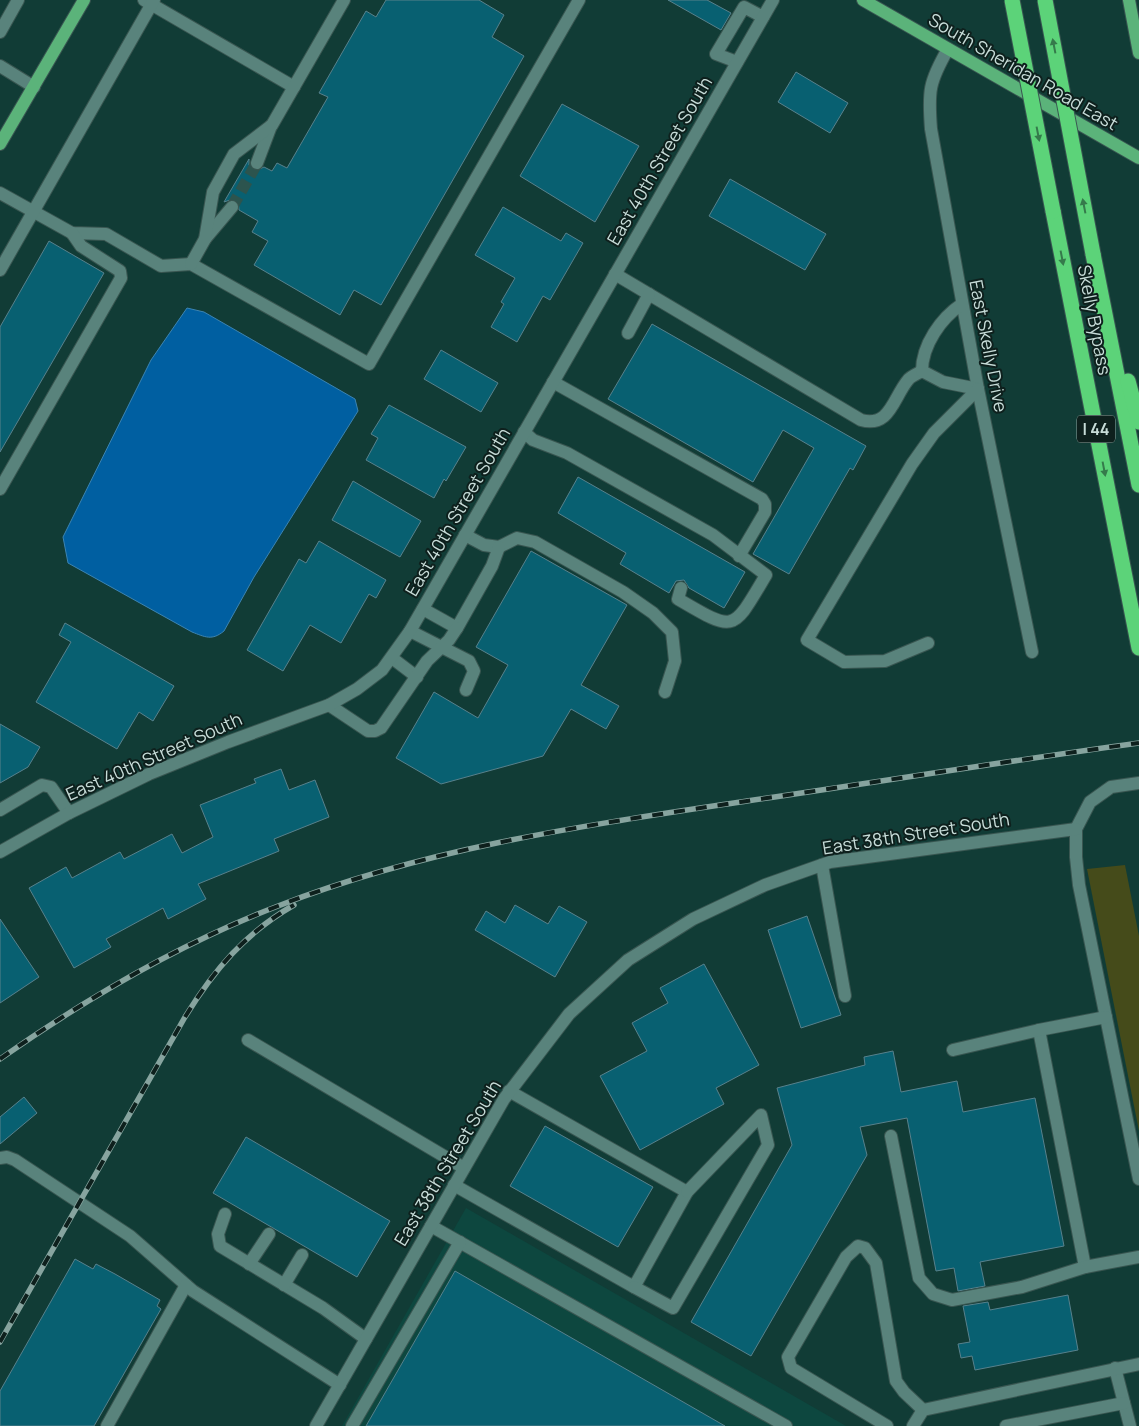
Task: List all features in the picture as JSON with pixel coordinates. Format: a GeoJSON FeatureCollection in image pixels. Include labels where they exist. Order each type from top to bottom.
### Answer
{"type":"FeatureCollection","features":[{"type":"Feature","properties":{"kind":"highway","name":"Skelly Bypass"},"geometry":{"type":"LineString","coordinates":[[1012,0],[1139,648]]}},
{"type":"Feature","properties":{"kind":"highway","name":"Skelly Bypass"},"geometry":{"type":"LineString","coordinates":[[1045,0],[1139,484]]}},
{"type":"Feature","properties":{"kind":"highway"},"geometry":{"type":"LineString","coordinates":[[1093,254],[1139,422]]}},
{"type":"Feature","properties":{"kind":"main road"},"geometry":{"type":"LineString","coordinates":[[0,144],[84,0]]}},
{"type":"Feature","properties":{"kind":"main road","name":"South Sheridan Road East"},"geometry":{"type":"LineString","coordinates":[[863,0],[1139,158]]}},
{"type":"Feature","properties":{"kind":"main road"},"geometry":{"type":"LineString","coordinates":[[1129,0],[1139,53]]}},
{"type":"Feature","properties":{"kind":"street"},"geometry":{"type":"LineString","coordinates":[[0,32],[18,0]]}},
{"type":"Feature","properties":{"kind":"street"},"geometry":{"type":"LineString","coordinates":[[257,163],[272,125],[344,0]]}},
{"type":"Feature","properties":{"kind":"street"},"geometry":{"type":"LineString","coordinates":[[72,233],[106,234],[161,266],[191,264],[369,364],[579,0]]}},
{"type":"Feature","properties":{"kind":"street","name":"East 40th Street South"},"geometry":{"type":"LineString","coordinates":[[0,852],[69,813],[175,763],[329,705],[357,689],[382,670],[410,631],[772,0]]}},
{"type":"Feature","properties":{"kind":"street"},"geometry":{"type":"LineString","coordinates":[[0,270],[150,2],[294,87]]}},
{"type":"Feature","properties":{"kind":"street"},"geometry":{"type":"LineString","coordinates":[[736,62],[716,54],[742,3],[763,17]]}},
{"type":"Feature","properties":{"kind":"street","name":"East Skelly Drive"},"geometry":{"type":"LineString","coordinates":[[948,48],[935,72],[928,95],[931,129],[978,389],[1032,652]]}},
{"type":"Feature","properties":{"kind":"street"},"geometry":{"type":"LineString","coordinates":[[0,66],[34,87]]}},
{"type":"Feature","properties":{"kind":"street"},"geometry":{"type":"LineString","coordinates":[[205,239],[213,192],[234,154],[272,125]]}},
{"type":"Feature","properties":{"kind":"street"},"geometry":{"type":"LineString","coordinates":[[0,193],[72,233],[81,246],[120,271],[120,278],[0,489]]}},
{"type":"Feature","properties":{"kind":"street"},"geometry":{"type":"LineString","coordinates":[[191,264],[205,239],[232,206]]}},
{"type":"Feature","properties":{"kind":"street"},"geometry":{"type":"LineString","coordinates":[[615,274],[861,420],[872,423],[880,420],[888,413],[909,378],[922,372]]}},
{"type":"Feature","properties":{"kind":"street"},"geometry":{"type":"LineString","coordinates":[[628,333],[649,294]]}},
{"type":"Feature","properties":{"kind":"street"},"geometry":{"type":"LineString","coordinates":[[922,372],[926,351],[939,326],[947,314],[962,304]]}},
{"type":"Feature","properties":{"kind":"street"},"geometry":{"type":"LineString","coordinates":[[922,372],[943,382],[978,389]]}},
{"type":"Feature","properties":{"kind":"street"},"geometry":{"type":"LineString","coordinates":[[553,382],[762,499],[765,504],[765,512],[739,556]]}},
{"type":"Feature","properties":{"kind":"street"},"geometry":{"type":"LineString","coordinates":[[928,643],[885,661],[844,662],[807,640],[912,464],[934,433],[978,389]]}},
{"type":"Feature","properties":{"kind":"street"},"geometry":{"type":"LineString","coordinates":[[524,432],[533,440],[567,453],[712,535],[766,575],[742,616],[730,623],[717,622],[678,599],[681,588]]}},
{"type":"Feature","properties":{"kind":"street"},"geometry":{"type":"LineString","coordinates":[[465,535],[484,545],[499,547]]}},
{"type":"Feature","properties":{"kind":"street"},"geometry":{"type":"LineString","coordinates":[[329,705],[364,729],[375,731],[381,728],[427,661],[457,628],[492,566],[499,547],[508,540],[517,538],[535,542],[623,592],[653,613],[672,632],[675,662],[665,692]]}},
{"type":"Feature","properties":{"kind":"street"},"geometry":{"type":"LineString","coordinates":[[422,609],[457,628]]}},
{"type":"Feature","properties":{"kind":"street"},"geometry":{"type":"LineString","coordinates":[[410,631],[468,661],[474,671],[466,690]]}},
{"type":"Feature","properties":{"kind":"street"},"geometry":{"type":"LineString","coordinates":[[392,658],[417,677]]}},
{"type":"Feature","properties":{"kind":"street"},"geometry":{"type":"LineString","coordinates":[[1139,783],[1110,787],[1090,802],[1076,829],[1076,858],[1079,885],[1139,1179]]}},
{"type":"Feature","properties":{"kind":"street"},"geometry":{"type":"LineString","coordinates":[[0,810],[42,785],[51,787],[69,813]]}},
{"type":"Feature","properties":{"kind":"street","name":"East 38th Street South"},"geometry":{"type":"LineString","coordinates":[[316,1426],[454,1185],[510,1092],[569,1014],[628,960],[692,919],[765,885],[822,865],[1076,829]]}},
{"type":"Feature","properties":{"kind":"street"},"geometry":{"type":"LineString","coordinates":[[822,865],[844,996]]}},
{"type":"Feature","properties":{"kind":"street"},"geometry":{"type":"LineString","coordinates":[[953,1050],[1106,1017]]}},
{"type":"Feature","properties":{"kind":"street"},"geometry":{"type":"LineString","coordinates":[[1039,1030],[1085,1267]]}},
{"type":"Feature","properties":{"kind":"street"},"geometry":{"type":"LineString","coordinates":[[248,1040],[464,1168]]}},
{"type":"Feature","properties":{"kind":"street"},"geometry":{"type":"LineString","coordinates":[[510,1092],[687,1192]]}},
{"type":"Feature","properties":{"kind":"street"},"geometry":{"type":"LineString","coordinates":[[454,1185],[634,1287],[674,1308],[768,1145],[762,1115],[687,1192],[634,1287]]}},
{"type":"Feature","properties":{"kind":"street"},"geometry":{"type":"LineString","coordinates":[[891,1136],[919,1278],[933,1294],[952,1300],[1022,1287],[1085,1267],[1139,1257]]}},
{"type":"Feature","properties":{"kind":"street"},"geometry":{"type":"LineString","coordinates":[[0,1158],[7,1156],[15,1160],[130,1236],[186,1285],[340,1385]]}},
{"type":"Feature","properties":{"kind":"street"},"geometry":{"type":"LineString","coordinates":[[225,1214],[218,1234],[220,1246],[366,1339]]}},
{"type":"Feature","properties":{"kind":"street"},"geometry":{"type":"LineString","coordinates":[[431,1226],[786,1426]]}},
{"type":"Feature","properties":{"kind":"street"},"geometry":{"type":"LineString","coordinates":[[249,1264],[269,1234]]}},
{"type":"Feature","properties":{"kind":"street"},"geometry":{"type":"LineString","coordinates":[[352,1426],[460,1242]]}},
{"type":"Feature","properties":{"kind":"street"},"geometry":{"type":"LineString","coordinates":[[887,1426],[791,1368],[788,1363],[788,1357],[846,1257],[858,1246],[865,1248],[876,1263],[896,1381],[904,1392],[923,1410]]}},
{"type":"Feature","properties":{"kind":"street"},"geometry":{"type":"LineString","coordinates":[[284,1285],[302,1255]]}},
{"type":"Feature","properties":{"kind":"street"},"geometry":{"type":"LineString","coordinates":[[107,1426],[186,1285]]}},
{"type":"Feature","properties":{"kind":"street"},"geometry":{"type":"LineString","coordinates":[[913,1426],[923,1410],[1139,1364]]}},
{"type":"Feature","properties":{"kind":"street"},"geometry":{"type":"LineString","coordinates":[[1115,1368],[1130,1426]]}},
{"type":"Feature","properties":{"kind":"street"},"geometry":{"type":"LineString","coordinates":[[1006,1426],[1124,1403]]}},
{"type":"Feature","properties":{"kind":"shaded area"},"geometry":{"type":"Polygon","coordinates":[[[1125,865],[1139,936],[1139,1131],[1087,869],[1125,865]]]}},
{"type":"Feature","properties":{"kind":"shaded area"},"geometry":{"type":"Polygon","coordinates":[[[466,1208],[846,1426],[342,1426],[466,1208]]]}},
{"type":"Feature","properties":{"kind":"water"},"geometry":{"type":"Polygon","coordinates":[[[187,308],[204,312],[355,399],[358,411],[254,577],[224,631],[212,637],[205,637],[192,632],[68,563],[63,537],[151,360],[187,308]]]}},
{"type":"Feature","properties":{"kind":"building"},"geometry":{"type":"Polygon","coordinates":[[[386,0],[479,0],[504,15],[492,37],[524,56],[381,305],[354,290],[340,315],[254,265],[268,241],[252,232],[258,221],[239,210],[238,201],[233,199],[224,202],[249,159],[249,165],[255,171],[264,167],[272,171],[277,163],[287,168],[328,97],[319,93],[366,11],[376,17],[386,0]]]}},
{"type":"Feature","properties":{"kind":"building"},"geometry":{"type":"Polygon","coordinates":[[[668,0],[707,0],[731,13],[721,30],[668,0]]]}},
{"type":"Feature","properties":{"kind":"building"},"geometry":{"type":"Polygon","coordinates":[[[796,72],[848,103],[830,133],[778,102],[796,72]]]}},
{"type":"Feature","properties":{"kind":"building"},"geometry":{"type":"Polygon","coordinates":[[[562,104],[639,146],[595,222],[520,176],[562,104]]]}},
{"type":"Feature","properties":{"kind":"building"},"geometry":{"type":"Polygon","coordinates":[[[730,179],[826,234],[805,270],[709,216],[730,179]]]}},
{"type":"Feature","properties":{"kind":"building"},"geometry":{"type":"Polygon","coordinates":[[[503,207],[561,241],[566,233],[583,243],[550,300],[543,296],[517,342],[491,327],[504,304],[501,302],[515,278],[475,255],[503,207]]]}},
{"type":"Feature","properties":{"kind":"building"},"geometry":{"type":"Polygon","coordinates":[[[49,241],[104,273],[0,452],[0,327],[49,241]]]}},
{"type":"Feature","properties":{"kind":"building"},"geometry":{"type":"Polygon","coordinates":[[[652,324],[866,446],[853,470],[850,468],[789,574],[753,554],[814,448],[783,430],[753,482],[608,399],[652,324]]]}},
{"type":"Feature","properties":{"kind":"building"},"geometry":{"type":"Polygon","coordinates":[[[441,350],[498,383],[481,412],[424,379],[441,350]]]}},
{"type":"Feature","properties":{"kind":"building"},"geometry":{"type":"Polygon","coordinates":[[[389,405],[466,447],[446,481],[444,479],[434,498],[366,460],[378,438],[371,434],[389,405]]]}},
{"type":"Feature","properties":{"kind":"building"},"geometry":{"type":"Polygon","coordinates":[[[578,477],[745,572],[724,608],[689,588],[684,580],[676,581],[669,593],[620,564],[626,553],[558,513],[578,477]]]}},
{"type":"Feature","properties":{"kind":"building"},"geometry":{"type":"Polygon","coordinates":[[[353,481],[421,521],[400,557],[332,520],[353,481]]]}},
{"type":"Feature","properties":{"kind":"building"},"geometry":{"type":"Polygon","coordinates":[[[319,541],[386,580],[376,598],[369,594],[341,643],[310,625],[283,671],[247,650],[299,559],[306,563],[319,541]]]}},
{"type":"Feature","properties":{"kind":"building"},"geometry":{"type":"Polygon","coordinates":[[[531,551],[627,605],[581,685],[619,706],[606,729],[571,709],[543,756],[441,784],[396,758],[434,692],[478,718],[508,665],[476,647],[531,551]]]}},
{"type":"Feature","properties":{"kind":"building"},"geometry":{"type":"Polygon","coordinates":[[[65,623],[174,686],[153,721],[139,712],[117,749],[36,702],[71,642],[59,635],[65,623]]]}},
{"type":"Feature","properties":{"kind":"building"},"geometry":{"type":"Polygon","coordinates":[[[0,724],[40,747],[28,767],[0,783],[0,724]]]}},
{"type":"Feature","properties":{"kind":"building"},"geometry":{"type":"Polygon","coordinates":[[[281,769],[289,790],[315,780],[329,817],[274,839],[279,851],[198,884],[206,899],[168,919],[163,908],[106,939],[111,947],[74,968],[29,888],[66,867],[72,878],[120,852],[124,859],[172,834],[182,853],[213,837],[200,805],[256,783],[254,779],[281,769]]]}},
{"type":"Feature","properties":{"kind":"building"},"geometry":{"type":"Polygon","coordinates":[[[515,905],[548,924],[559,906],[587,922],[555,977],[475,930],[486,911],[505,923],[515,905]]]}},
{"type":"Feature","properties":{"kind":"building"},"geometry":{"type":"Polygon","coordinates":[[[807,916],[841,1015],[801,1028],[768,930],[807,916]]]}},
{"type":"Feature","properties":{"kind":"building"},"geometry":{"type":"Polygon","coordinates":[[[0,919],[39,977],[0,1003],[0,919]]]}},
{"type":"Feature","properties":{"kind":"building"},"geometry":{"type":"Polygon","coordinates":[[[704,964],[759,1065],[716,1088],[724,1104],[640,1150],[600,1076],[647,1051],[632,1023],[668,1003],[660,988],[704,964]]]}},
{"type":"Feature","properties":{"kind":"building"},"geometry":{"type":"Polygon","coordinates":[[[893,1051],[901,1092],[957,1081],[963,1112],[1035,1098],[1064,1246],[980,1262],[985,1286],[958,1291],[954,1268],[936,1271],[907,1118],[860,1127],[867,1155],[751,1356],[691,1322],[792,1145],[777,1088],[865,1065],[864,1057],[893,1051]]]}},
{"type":"Feature","properties":{"kind":"building"},"geometry":{"type":"Polygon","coordinates":[[[24,1097],[37,1113],[0,1144],[0,1117],[24,1097]]]}},
{"type":"Feature","properties":{"kind":"building"},"geometry":{"type":"Polygon","coordinates":[[[545,1126],[653,1187],[618,1247],[510,1186],[545,1126]]]}},
{"type":"Feature","properties":{"kind":"building"},"geometry":{"type":"Polygon","coordinates":[[[246,1137],[390,1221],[357,1277],[213,1193],[246,1137]]]}},
{"type":"Feature","properties":{"kind":"building"},"geometry":{"type":"Polygon","coordinates":[[[75,1259],[93,1269],[96,1264],[160,1300],[157,1306],[161,1309],[94,1426],[0,1426],[0,1391],[75,1259]]]}},
{"type":"Feature","properties":{"kind":"building"},"geometry":{"type":"Polygon","coordinates":[[[455,1271],[725,1426],[366,1426],[455,1271]]]}},
{"type":"Feature","properties":{"kind":"building"},"geometry":{"type":"Polygon","coordinates":[[[1068,1295],[1078,1350],[975,1370],[972,1356],[961,1358],[958,1344],[970,1342],[963,1306],[988,1302],[990,1310],[1068,1295]]]}},
{"type":"Feature","properties":{"kind":"tunnel"},"geometry":{"type":"LineString","coordinates":[[232,207],[257,163]]}},
{"type":"Feature","properties":{"kind":"railway"},"geometry":{"type":"LineString","coordinates":[[0,1059],[100,994],[205,937],[278,906],[393,868],[509,840],[628,819],[1139,743]]}},
{"type":"Feature","properties":{"kind":"railway"},"geometry":{"type":"LineString","coordinates":[[0,1342],[196,1000],[219,968],[246,940],[276,916],[294,905]]}}]}
